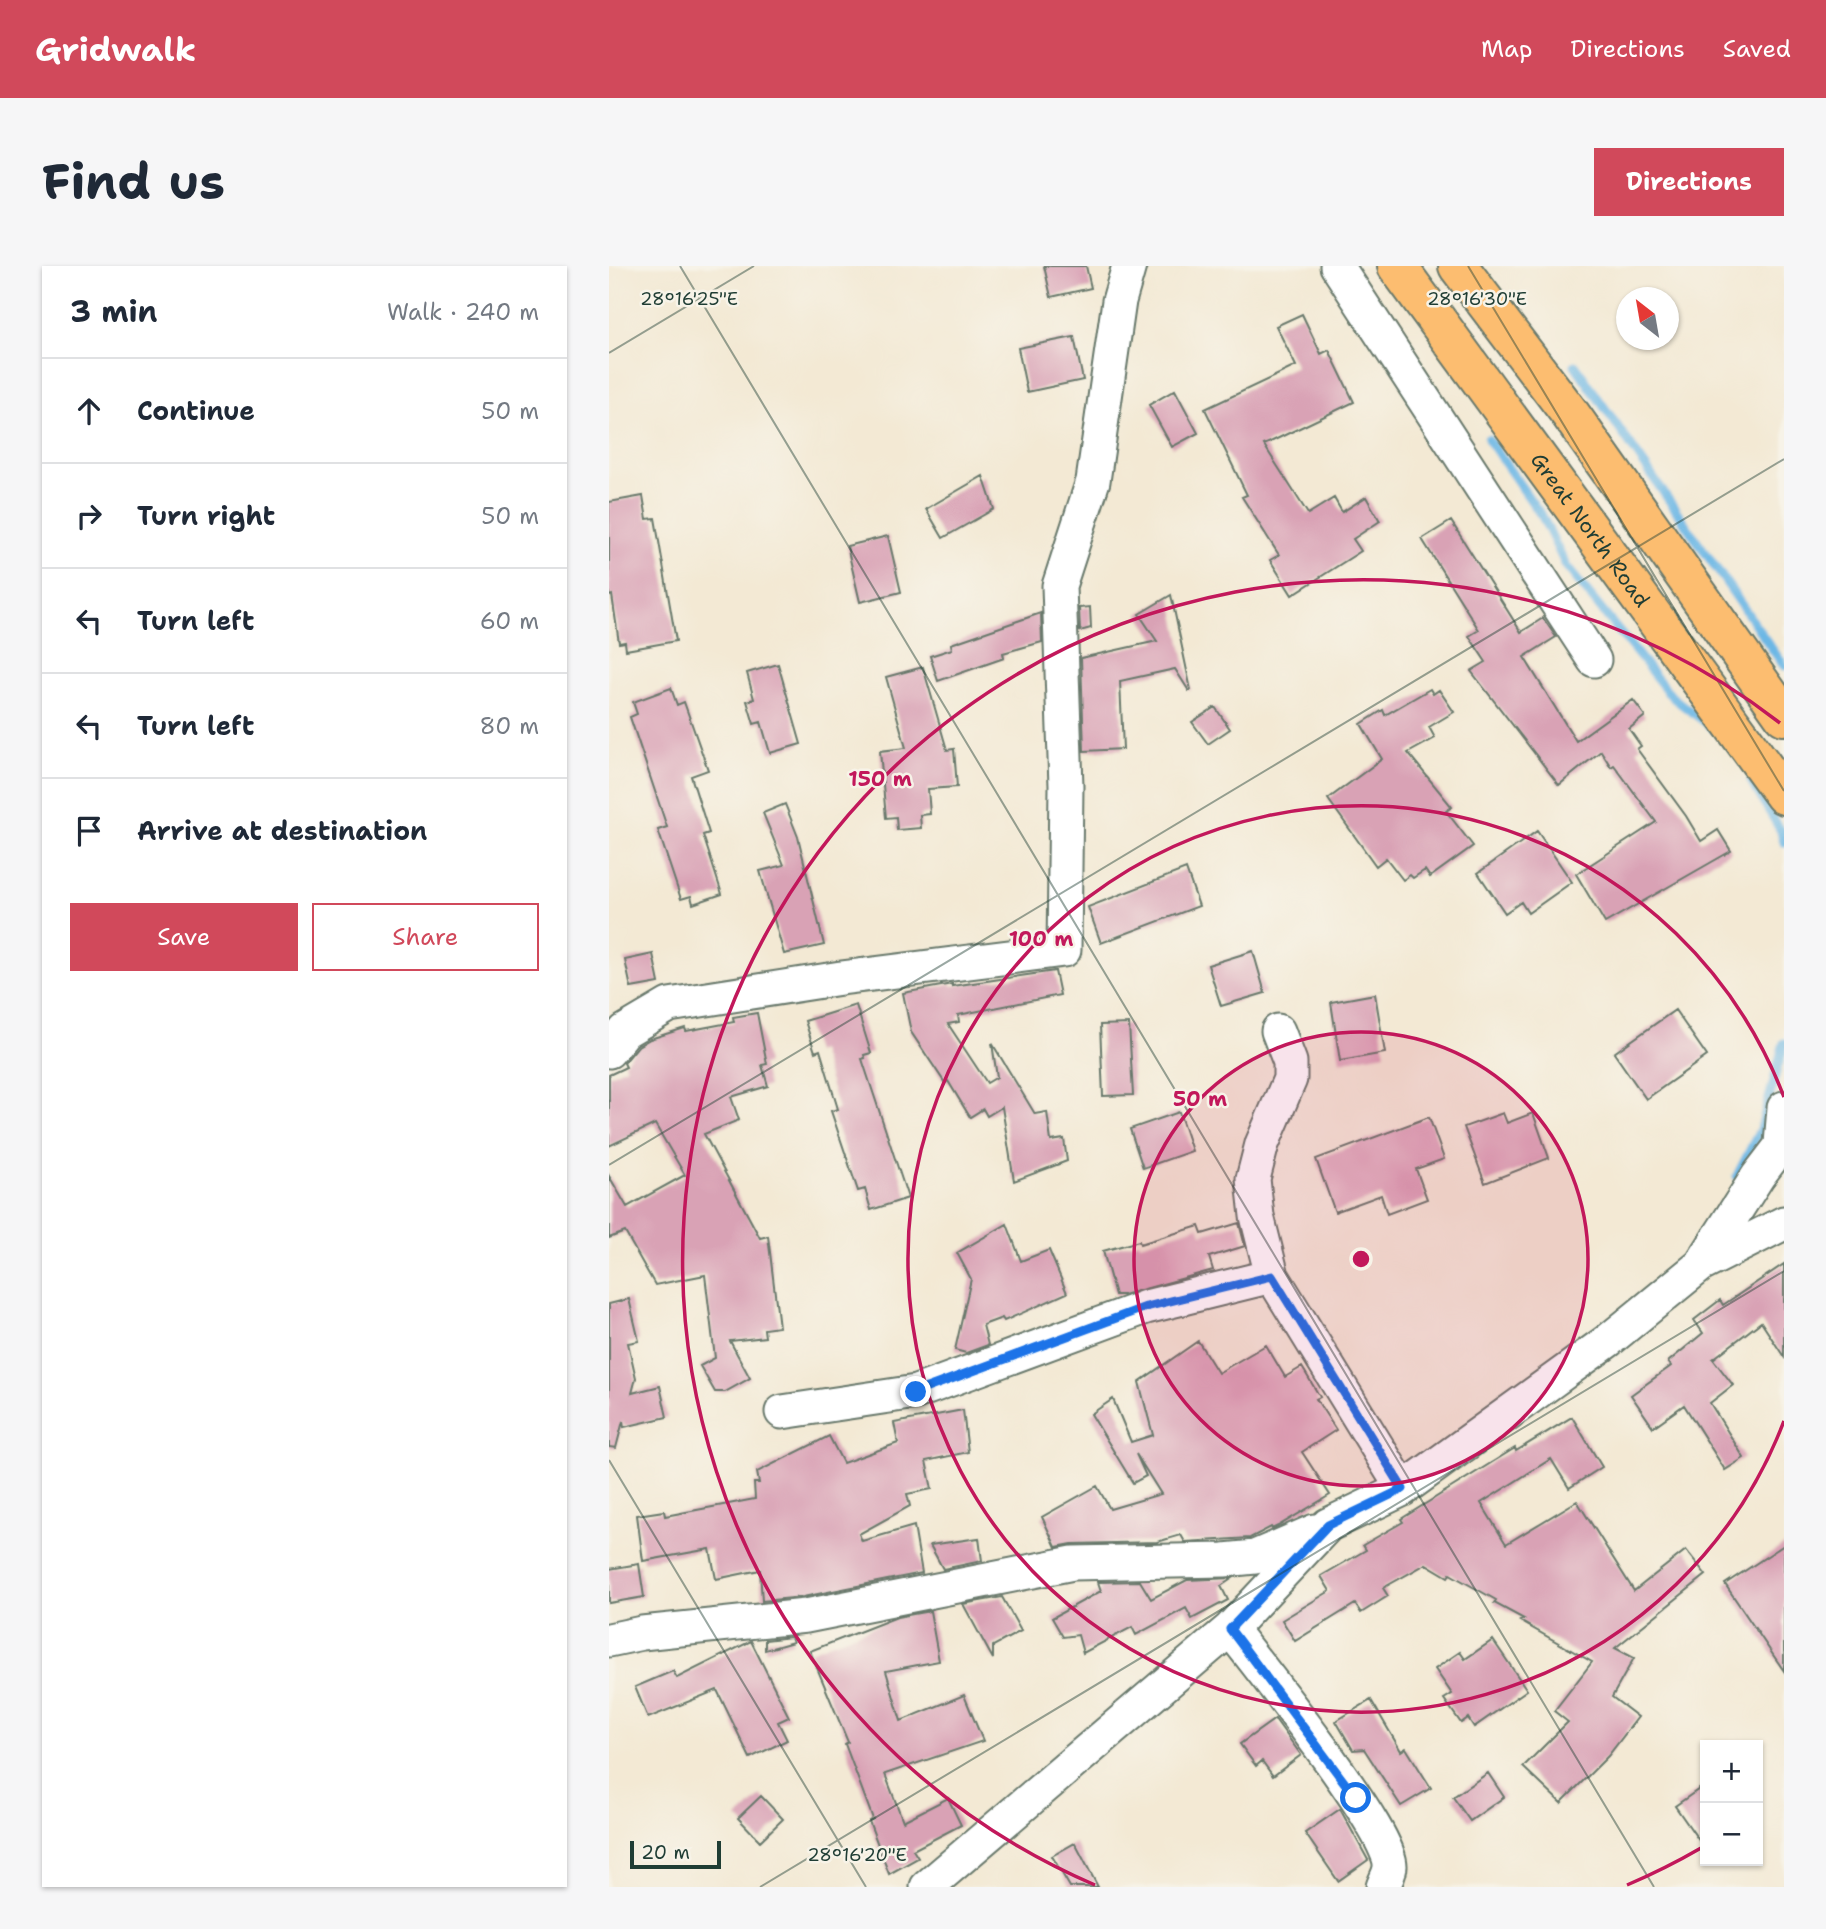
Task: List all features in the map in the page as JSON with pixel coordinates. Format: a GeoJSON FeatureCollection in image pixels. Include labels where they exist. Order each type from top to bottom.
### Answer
{"type":"FeatureCollection","features":[{"type":"Feature","properties":{"kind":"main road","name":"Great North Road"},"geometry":{"type":"LineString","coordinates":[[1397,266],[1784,795]]}},
{"type":"Feature","properties":{"kind":"main road"},"geometry":{"type":"LineString","coordinates":[[1458,266],[1571,415],[1784,716]]}},
{"type":"Feature","properties":{"kind":"street"},"geometry":{"type":"LineString","coordinates":[[609,1051],[625,1031],[669,1005],[841,978],[1065,950],[1066,786],[1059,586],[1093,481],[1119,301],[1129,266]]}},
{"type":"Feature","properties":{"kind":"street"},"geometry":{"type":"LineString","coordinates":[[1336,266],[1594,660]]}},
{"type":"Feature","properties":{"kind":"street"},"geometry":{"type":"LineString","coordinates":[[1278,1031],[1290,1062],[1290,1079],[1262,1144],[1253,1179],[1257,1216],[1272,1276],[1403,1489]]}},
{"type":"Feature","properties":{"kind":"street"},"geometry":{"type":"LineString","coordinates":[[1701,1265],[1758,1175],[1783,1145],[1784,1108]]}},
{"type":"Feature","properties":{"kind":"street"},"geometry":{"type":"LineString","coordinates":[[609,1640],[642,1633],[806,1616],[1073,1563],[1255,1557],[1403,1489],[1609,1340],[1701,1265],[1784,1223]]}},
{"type":"Feature","properties":{"kind":"street"},"geometry":{"type":"LineString","coordinates":[[782,1412],[916,1392],[1146,1307],[1272,1276]]}},
{"type":"Feature","properties":{"kind":"street"},"geometry":{"type":"LineString","coordinates":[[927,1887],[1230,1629],[1328,1525]]}},
{"type":"Feature","properties":{"kind":"street"},"geometry":{"type":"LineString","coordinates":[[1230,1629],[1356,1798],[1385,1848],[1390,1866],[1383,1887]]}},
{"type":"Feature","properties":{"kind":"building"},"geometry":{"type":"Polygon","coordinates":[[[1044,266],[1086,266],[1091,288],[1051,297],[1044,266]]]}},
{"type":"Feature","properties":{"kind":"building"},"geometry":{"type":"Polygon","coordinates":[[[1302,314],[1321,354],[1329,350],[1354,402],[1264,445],[1308,514],[1334,498],[1342,512],[1366,497],[1380,521],[1353,539],[1361,551],[1292,595],[1270,560],[1279,555],[1242,497],[1247,495],[1205,409],[1296,366],[1276,326],[1302,314]]]}},
{"type":"Feature","properties":{"kind":"building"},"geometry":{"type":"Polygon","coordinates":[[[1074,337],[1083,380],[1027,392],[1018,348],[1074,337]]]}},
{"type":"Feature","properties":{"kind":"building"},"geometry":{"type":"Polygon","coordinates":[[[1175,390],[1198,433],[1172,447],[1149,405],[1175,390]]]}},
{"type":"Feature","properties":{"kind":"building"},"geometry":{"type":"Polygon","coordinates":[[[983,476],[994,509],[943,538],[926,509],[983,476]]]}},
{"type":"Feature","properties":{"kind":"building"},"geometry":{"type":"Polygon","coordinates":[[[643,496],[647,519],[655,518],[676,641],[626,650],[625,642],[619,643],[612,595],[609,596],[609,502],[643,496]]]}},
{"type":"Feature","properties":{"kind":"building"},"geometry":{"type":"Polygon","coordinates":[[[1451,521],[1521,632],[1543,618],[1556,637],[1524,657],[1576,741],[1633,700],[1645,716],[1629,729],[1641,746],[1637,749],[1701,841],[1718,830],[1731,851],[1605,923],[1576,874],[1656,822],[1601,751],[1559,785],[1471,671],[1486,662],[1469,636],[1479,630],[1422,539],[1451,521]]]}},
{"type":"Feature","properties":{"kind":"building"},"geometry":{"type":"Polygon","coordinates":[[[888,536],[901,592],[860,602],[847,546],[888,536]]]}},
{"type":"Feature","properties":{"kind":"building"},"geometry":{"type":"Polygon","coordinates":[[[1171,595],[1191,690],[1189,691],[1175,669],[1120,681],[1123,749],[1084,751],[1081,658],[1157,641],[1139,614],[1171,595]]]}},
{"type":"Feature","properties":{"kind":"building"},"geometry":{"type":"Polygon","coordinates":[[[1090,607],[1091,628],[1080,631],[1079,608],[1090,607]]]}},
{"type":"Feature","properties":{"kind":"building"},"geometry":{"type":"Polygon","coordinates":[[[1041,613],[1042,642],[1003,653],[1004,658],[938,681],[930,656],[952,649],[951,644],[1041,613]]]}},
{"type":"Feature","properties":{"kind":"building"},"geometry":{"type":"Polygon","coordinates":[[[778,664],[801,744],[770,753],[761,722],[754,724],[747,701],[754,699],[747,673],[778,664]]]}},
{"type":"Feature","properties":{"kind":"building"},"geometry":{"type":"Polygon","coordinates":[[[923,667],[947,750],[954,749],[957,787],[928,789],[930,814],[920,815],[921,828],[897,830],[896,817],[886,818],[880,751],[906,748],[886,677],[923,667]]]}},
{"type":"Feature","properties":{"kind":"building"},"geometry":{"type":"Polygon","coordinates":[[[671,688],[677,705],[684,702],[708,770],[691,776],[709,833],[703,835],[722,894],[693,904],[691,896],[681,899],[658,830],[667,827],[630,717],[637,714],[633,702],[671,688]]]}},
{"type":"Feature","properties":{"kind":"building"},"geometry":{"type":"Polygon","coordinates":[[[1430,689],[1433,694],[1439,690],[1454,712],[1429,727],[1435,738],[1408,753],[1452,807],[1446,811],[1473,846],[1430,877],[1425,870],[1413,878],[1410,875],[1403,880],[1386,858],[1376,866],[1328,799],[1382,759],[1361,724],[1383,710],[1385,715],[1430,689]]]}},
{"type":"Feature","properties":{"kind":"building"},"geometry":{"type":"Polygon","coordinates":[[[1215,707],[1230,729],[1208,744],[1192,722],[1215,707]]]}},
{"type":"Feature","properties":{"kind":"building"},"geometry":{"type":"Polygon","coordinates":[[[785,804],[798,837],[824,945],[784,954],[760,871],[784,865],[763,813],[785,804]]]}},
{"type":"Feature","properties":{"kind":"building"},"geometry":{"type":"Polygon","coordinates":[[[1537,831],[1572,882],[1528,913],[1521,902],[1505,913],[1478,873],[1537,831]]]}},
{"type":"Feature","properties":{"kind":"building"},"geometry":{"type":"Polygon","coordinates":[[[1186,869],[1199,906],[1101,943],[1088,907],[1186,869]]]}},
{"type":"Feature","properties":{"kind":"building"},"geometry":{"type":"Polygon","coordinates":[[[1253,951],[1265,993],[1221,1006],[1208,965],[1253,951]]]}},
{"type":"Feature","properties":{"kind":"building"},"geometry":{"type":"Polygon","coordinates":[[[653,954],[659,983],[631,988],[625,960],[653,954]]]}},
{"type":"Feature","properties":{"kind":"building"},"geometry":{"type":"Polygon","coordinates":[[[1055,971],[1060,995],[958,1015],[959,1022],[948,1024],[987,1083],[997,1077],[992,1043],[1035,1114],[1047,1112],[1051,1141],[1064,1139],[1067,1161],[1014,1181],[1002,1107],[987,1116],[983,1109],[970,1117],[948,1081],[945,1083],[911,1032],[903,993],[1055,971]]]}},
{"type":"Feature","properties":{"kind":"building"},"geometry":{"type":"Polygon","coordinates":[[[1375,994],[1385,1053],[1340,1061],[1331,1002],[1375,994]]]}},
{"type":"Feature","properties":{"kind":"building"},"geometry":{"type":"Polygon","coordinates":[[[856,1005],[871,1053],[864,1055],[865,1058],[862,1059],[908,1198],[871,1210],[865,1189],[858,1191],[831,1111],[838,1109],[820,1050],[815,1052],[805,1021],[856,1005]]]}},
{"type":"Feature","properties":{"kind":"building"},"geometry":{"type":"Polygon","coordinates":[[[1675,1010],[1707,1056],[1646,1099],[1614,1053],[1675,1010]]]}},
{"type":"Feature","properties":{"kind":"building"},"geometry":{"type":"Polygon","coordinates":[[[757,1013],[767,1064],[762,1065],[768,1086],[731,1097],[739,1120],[704,1134],[760,1238],[768,1236],[779,1327],[764,1329],[765,1337],[730,1341],[750,1378],[725,1392],[715,1392],[700,1366],[715,1358],[705,1275],[655,1285],[625,1232],[609,1238],[609,1176],[627,1207],[685,1175],[655,1124],[609,1146],[609,1075],[626,1067],[624,1063],[638,1046],[650,1039],[685,1028],[686,1031],[734,1022],[733,1017],[757,1013]]]}},
{"type":"Feature","properties":{"kind":"building"},"geometry":{"type":"Polygon","coordinates":[[[1129,1024],[1133,1095],[1103,1096],[1100,1025],[1129,1024]]]}},
{"type":"Feature","properties":{"kind":"building"},"geometry":{"type":"Polygon","coordinates":[[[1179,1112],[1192,1151],[1143,1168],[1130,1129],[1179,1112]]]}},
{"type":"Feature","properties":{"kind":"building"},"geometry":{"type":"Polygon","coordinates":[[[1503,1113],[1507,1123],[1533,1113],[1549,1158],[1485,1183],[1464,1127],[1503,1113]]]}},
{"type":"Feature","properties":{"kind":"building"},"geometry":{"type":"Polygon","coordinates":[[[1429,1117],[1444,1159],[1416,1169],[1427,1199],[1387,1214],[1381,1195],[1335,1212],[1316,1159],[1429,1117]]]}},
{"type":"Feature","properties":{"kind":"building"},"geometry":{"type":"Polygon","coordinates":[[[1239,1223],[1245,1246],[1209,1257],[1213,1270],[1115,1295],[1103,1251],[1139,1241],[1140,1244],[1199,1226],[1202,1234],[1239,1223]]]}},
{"type":"Feature","properties":{"kind":"building"},"geometry":{"type":"Polygon","coordinates":[[[1007,1224],[1021,1261],[1049,1250],[1067,1293],[1004,1321],[1002,1318],[983,1325],[988,1345],[966,1353],[955,1350],[971,1279],[957,1253],[1007,1224]]]}},
{"type":"Feature","properties":{"kind":"building"},"geometry":{"type":"Polygon","coordinates":[[[1784,1264],[1784,1357],[1761,1322],[1713,1359],[1733,1385],[1710,1403],[1744,1458],[1725,1470],[1684,1405],[1653,1427],[1631,1395],[1671,1366],[1668,1362],[1703,1333],[1694,1320],[1720,1300],[1723,1305],[1784,1264]]]}},
{"type":"Feature","properties":{"kind":"building"},"geometry":{"type":"Polygon","coordinates":[[[629,1299],[639,1341],[628,1343],[636,1378],[632,1393],[660,1386],[667,1417],[624,1427],[623,1421],[616,1448],[609,1447],[609,1304],[629,1299]]]}},
{"type":"Feature","properties":{"kind":"building"},"geometry":{"type":"Polygon","coordinates":[[[1198,1341],[1218,1373],[1266,1345],[1285,1377],[1302,1367],[1320,1397],[1316,1399],[1336,1430],[1302,1452],[1330,1495],[1278,1526],[1250,1538],[1185,1542],[1181,1535],[1157,1542],[1072,1544],[1056,1547],[1042,1517],[1097,1486],[1110,1509],[1161,1494],[1136,1454],[1146,1476],[1133,1483],[1091,1414],[1113,1399],[1131,1442],[1153,1435],[1139,1382],[1198,1341]]]}},
{"type":"Feature","properties":{"kind":"building"},"geometry":{"type":"Polygon","coordinates":[[[963,1410],[968,1452],[926,1461],[932,1489],[907,1494],[910,1506],[859,1534],[862,1541],[914,1526],[922,1573],[803,1597],[762,1601],[760,1570],[716,1579],[710,1549],[643,1561],[637,1515],[664,1511],[665,1516],[755,1499],[754,1483],[759,1483],[757,1472],[829,1436],[843,1463],[898,1443],[894,1423],[963,1410]]]}},
{"type":"Feature","properties":{"kind":"building"},"geometry":{"type":"Polygon","coordinates":[[[1572,1417],[1602,1467],[1569,1488],[1551,1459],[1481,1503],[1506,1544],[1577,1501],[1634,1591],[1686,1550],[1706,1575],[1615,1648],[1634,1658],[1612,1697],[1638,1717],[1608,1756],[1561,1803],[1523,1767],[1568,1722],[1554,1711],[1592,1662],[1520,1621],[1524,1619],[1494,1603],[1496,1600],[1426,1564],[1383,1588],[1388,1596],[1361,1613],[1355,1604],[1295,1641],[1282,1620],[1330,1591],[1321,1576],[1366,1550],[1363,1545],[1403,1522],[1401,1519],[1515,1448],[1516,1451],[1572,1417]]]}},
{"type":"Feature","properties":{"kind":"building"},"geometry":{"type":"Polygon","coordinates":[[[979,1538],[982,1561],[943,1569],[930,1545],[979,1538]]]}},
{"type":"Feature","properties":{"kind":"building"},"geometry":{"type":"Polygon","coordinates":[[[1784,1545],[1784,1671],[1725,1584],[1784,1545]]]}},
{"type":"Feature","properties":{"kind":"building"},"geometry":{"type":"Polygon","coordinates":[[[639,1564],[644,1597],[609,1603],[609,1569],[639,1564]]]}},
{"type":"Feature","properties":{"kind":"building"},"geometry":{"type":"Polygon","coordinates":[[[1233,1578],[1221,1586],[1228,1600],[1192,1619],[1186,1608],[1136,1635],[1132,1627],[1083,1653],[1078,1635],[1063,1637],[1052,1618],[1101,1591],[1098,1582],[1140,1581],[1151,1599],[1187,1580],[1233,1578]]]}},
{"type":"Feature","properties":{"kind":"building"},"geometry":{"type":"Polygon","coordinates":[[[1002,1597],[1021,1631],[993,1646],[993,1659],[963,1604],[1002,1597]]]}},
{"type":"Feature","properties":{"kind":"building"},"geometry":{"type":"Polygon","coordinates":[[[930,1611],[939,1661],[886,1671],[901,1721],[964,1695],[983,1741],[885,1774],[903,1821],[948,1798],[961,1825],[913,1850],[918,1858],[889,1874],[869,1821],[873,1819],[845,1744],[848,1742],[810,1651],[897,1617],[930,1611]]]}},
{"type":"Feature","properties":{"kind":"building"},"geometry":{"type":"Polygon","coordinates":[[[791,1637],[793,1642],[765,1650],[765,1640],[791,1637]]]}},
{"type":"Feature","properties":{"kind":"building"},"geometry":{"type":"Polygon","coordinates":[[[1493,1640],[1527,1690],[1474,1727],[1468,1718],[1461,1723],[1444,1699],[1452,1694],[1435,1669],[1460,1652],[1465,1659],[1493,1640]]]}},
{"type":"Feature","properties":{"kind":"building"},"geometry":{"type":"Polygon","coordinates":[[[751,1641],[789,1717],[778,1722],[787,1740],[750,1758],[717,1690],[648,1718],[635,1687],[673,1671],[677,1678],[751,1641]]]}},
{"type":"Feature","properties":{"kind":"building"},"geometry":{"type":"Polygon","coordinates":[[[1371,1700],[1401,1751],[1406,1748],[1431,1788],[1401,1806],[1364,1749],[1353,1750],[1336,1721],[1371,1700]]]}},
{"type":"Feature","properties":{"kind":"building"},"geometry":{"type":"Polygon","coordinates":[[[1275,1719],[1301,1755],[1273,1776],[1262,1761],[1256,1766],[1240,1744],[1275,1719]]]}},
{"type":"Feature","properties":{"kind":"building"},"geometry":{"type":"Polygon","coordinates":[[[1488,1773],[1504,1797],[1470,1821],[1453,1797],[1488,1773]]]}},
{"type":"Feature","properties":{"kind":"building"},"geometry":{"type":"Polygon","coordinates":[[[1700,1788],[1700,1842],[1675,1806],[1700,1788]]]}},
{"type":"Feature","properties":{"kind":"building"},"geometry":{"type":"Polygon","coordinates":[[[761,1796],[783,1819],[760,1841],[738,1818],[761,1796]]]}},
{"type":"Feature","properties":{"kind":"building"},"geometry":{"type":"Polygon","coordinates":[[[1340,1809],[1368,1860],[1338,1881],[1305,1833],[1340,1809]]]}},
{"type":"Feature","properties":{"kind":"building"},"geometry":{"type":"Polygon","coordinates":[[[1075,1843],[1098,1887],[1070,1887],[1052,1856],[1075,1843]]]}},
{"type":"Feature","properties":{"kind":"waterway"},"geometry":{"type":"LineString","coordinates":[[1575,365],[1784,666]]}},
{"type":"Feature","properties":{"kind":"waterway"},"geometry":{"type":"LineString","coordinates":[[1488,439],[1543,518],[1566,566],[1672,697],[1718,732]]}},
{"type":"Feature","properties":{"kind":"waterway"},"geometry":{"type":"LineString","coordinates":[[1751,781],[1781,831],[1784,842]]}},
{"type":"Feature","properties":{"kind":"waterway"},"geometry":{"type":"LineString","coordinates":[[1737,1176],[1761,1128],[1784,1043]]}},
{"type":"Feature","properties":{"kind":"route"},"geometry":{"type":"LineString","coordinates":[[916,1392],[1146,1307],[1272,1276],[1403,1489],[1328,1525],[1230,1629],[1356,1798]]}}]}
